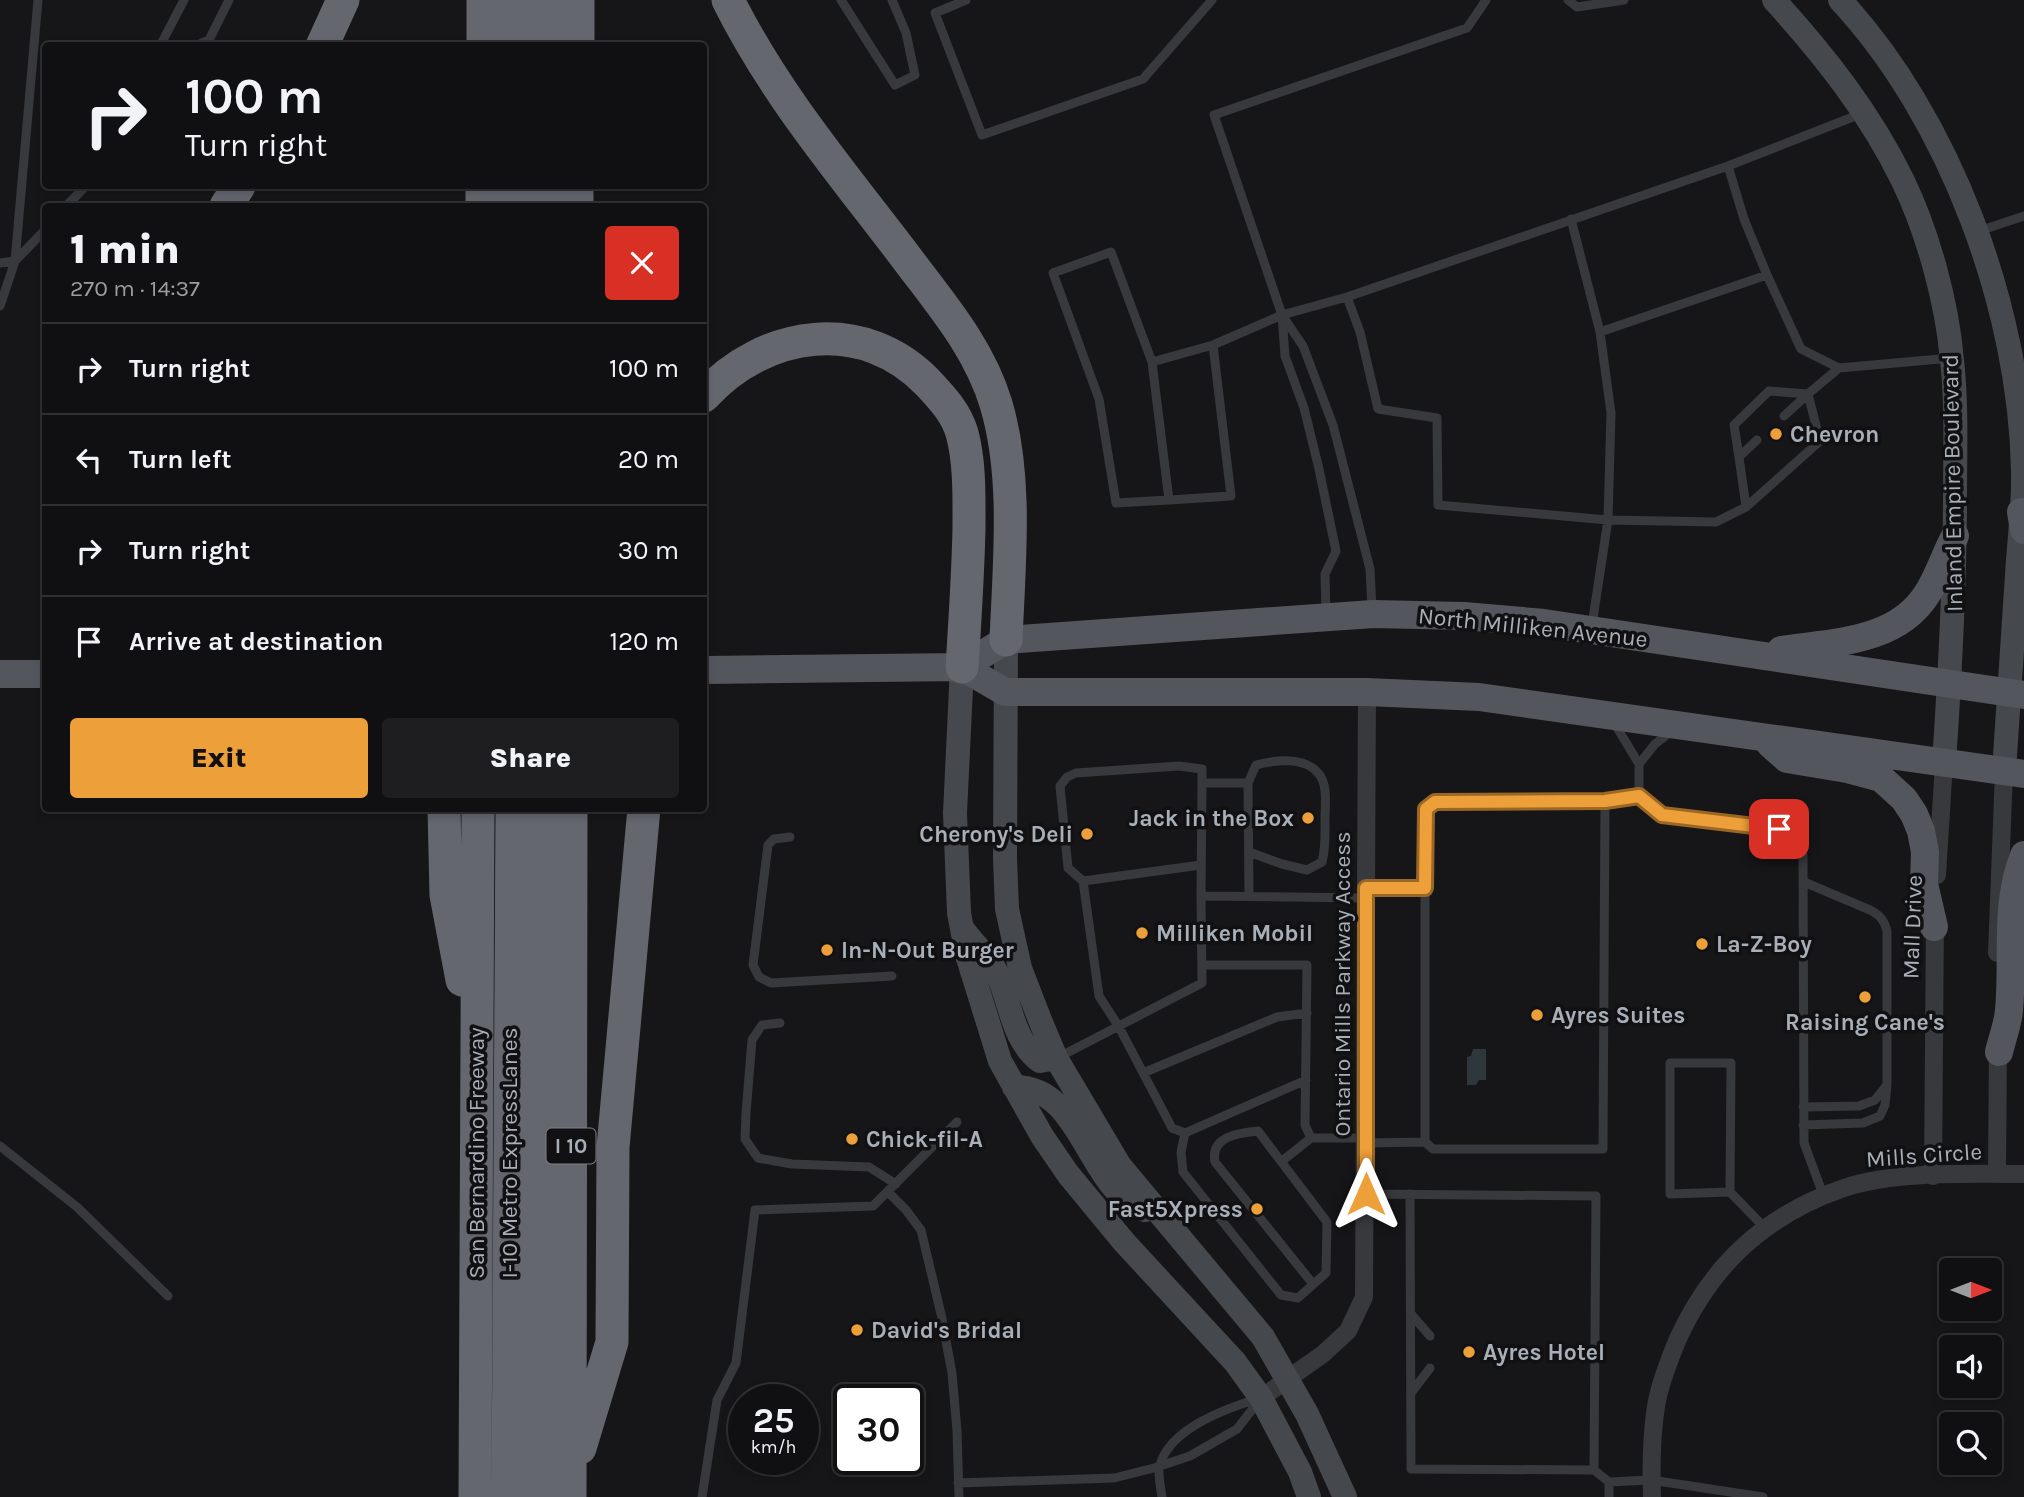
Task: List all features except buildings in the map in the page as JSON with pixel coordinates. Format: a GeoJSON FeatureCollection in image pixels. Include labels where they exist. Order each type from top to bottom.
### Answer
{"type":"FeatureCollection","features":[{"type":"Feature","properties":{"kind":"highway"},"geometry":{"type":"LineString","coordinates":[[324,42],[343,0]]}},
{"type":"Feature","properties":{"kind":"highway"},"geometry":{"type":"LineString","coordinates":[[483,0],[483,42]]}},
{"type":"Feature","properties":{"kind":"highway"},"geometry":{"type":"LineString","coordinates":[[516,0],[516,42]]}},
{"type":"Feature","properties":{"kind":"highway"},"geometry":{"type":"LineString","coordinates":[[545,42],[546,0]]}},
{"type":"Feature","properties":{"kind":"highway"},"geometry":{"type":"LineString","coordinates":[[578,0],[578,42]]}},
{"type":"Feature","properties":{"kind":"highway"},"geometry":{"type":"LineString","coordinates":[[728,0],[765,68],[797,115],[965,336],[989,384],[1003,430],[1007,456],[1009,565],[1006,640]]}},
{"type":"Feature","properties":{"kind":"highway"},"geometry":{"type":"LineString","coordinates":[[707,393],[724,375],[744,361],[778,345],[812,340],[843,340],[868,345],[894,356],[925,379],[955,415],[967,457],[968,570],[962,667]]}},
{"type":"Feature","properties":{"kind":"highway"},"geometry":{"type":"LineString","coordinates":[[444,812],[446,895],[477,1058]]}},
{"type":"Feature","properties":{"kind":"highway","name":"San Bernardino Freeway"},"geometry":{"type":"LineString","coordinates":[[475,1497],[478,812]]}},
{"type":"Feature","properties":{"kind":"highway","name":"I-10 Metro ExpressLanes"},"geometry":{"type":"LineString","coordinates":[[508,1497],[512,812]]}},
{"type":"Feature","properties":{"kind":"highway","name":"I-10 Metro ExpressLanes"},"geometry":{"type":"LineString","coordinates":[[537,1497],[540,812]]}},
{"type":"Feature","properties":{"kind":"highway","name":"I 10"},"geometry":{"type":"LineString","coordinates":[[570,1490],[571,812]]}},
{"type":"Feature","properties":{"kind":"highway"},"geometry":{"type":"LineString","coordinates":[[570,1490],[612,1342],[612,1147],[644,812]]}},
{"type":"Feature","properties":{"kind":"main road","name":"Inland Empire Boulevard"},"geometry":{"type":"LineString","coordinates":[[1774,0],[1820,50],[1864,113],[1903,182],[1928,245],[1947,321],[1955,401],[1955,536],[1950,684],[1944,763]]}},
{"type":"Feature","properties":{"kind":"main road"},"geometry":{"type":"LineString","coordinates":[[712,670],[962,667],[1005,692],[1367,692],[1479,696],[2014,772],[2024,469],[2017,398],[2002,310],[1976,232],[1949,165],[1907,89],[1855,16],[1840,0]]}},
{"type":"Feature","properties":{"kind":"main road"},"geometry":{"type":"LineString","coordinates":[[1755,654],[1869,637],[1907,618],[1927,595],[1955,536]]}},
{"type":"Feature","properties":{"kind":"main road","name":"North Milliken Avenue"},"geometry":{"type":"LineString","coordinates":[[962,667],[1006,640],[1326,616],[1464,616],[1591,629],[2017,694]]}},
{"type":"Feature","properties":{"kind":"main road"},"geometry":{"type":"LineString","coordinates":[[1006,640],[1004,859],[1007,909],[1020,968],[1056,1058],[1120,1166],[1264,1337],[1288,1378],[1345,1497]]}},
{"type":"Feature","properties":{"kind":"main road"},"geometry":{"type":"LineString","coordinates":[[962,667],[955,813],[962,929],[967,956],[1000,1061],[1042,1136],[1068,1174],[1124,1242],[1232,1359],[1261,1398],[1295,1462],[1309,1497]]}},
{"type":"Feature","properties":{"kind":"main road"},"geometry":{"type":"LineString","coordinates":[[0,674],[42,674]]}},
{"type":"Feature","properties":{"kind":"main road"},"geometry":{"type":"LineString","coordinates":[[1760,735],[1787,759],[1881,778],[1904,799],[1921,831],[1925,852],[1924,884],[1934,927]]}},
{"type":"Feature","properties":{"kind":"main road"},"geometry":{"type":"LineString","coordinates":[[1998,1052],[2009,1012],[2011,906],[2015,878],[2024,855]]}},
{"type":"Feature","properties":{"kind":"main road"},"geometry":{"type":"LineString","coordinates":[[962,929],[997,972],[1019,1035],[1028,1052],[1040,1062],[1056,1058]]}},
{"type":"Feature","properties":{"kind":"main road"},"geometry":{"type":"LineString","coordinates":[[1014,1087],[1029,1087],[1042,1092],[1062,1110],[1116,1189],[1135,1207],[1159,1214]]}},
{"type":"Feature","properties":{"kind":"street","name":"Ontario Mills Parkway Access"},"geometry":{"type":"LineString","coordinates":[[1261,1398],[1323,1354],[1348,1331],[1364,1297],[1367,692]]}},
{"type":"Feature","properties":{"kind":"street","name":"Mall Drive"},"geometry":{"type":"LineString","coordinates":[[1933,1176],[1934,927],[1944,763]]}},
{"type":"Feature","properties":{"kind":"street"},"geometry":{"type":"LineString","coordinates":[[1997,1174],[1997,919],[2014,772]]}},
{"type":"Feature","properties":{"kind":"street","name":"Mills Circle"},"geometry":{"type":"LineString","coordinates":[[1651,1488],[1652,1437],[1665,1368],[1690,1312],[1709,1282],[1765,1228],[1791,1212],[1845,1187],[1897,1177],[2024,1174]]}},
{"type":"Feature","properties":{"kind":"lane"},"geometry":{"type":"LineString","coordinates":[[0,306],[15,261],[38,0]]}},
{"type":"Feature","properties":{"kind":"lane"},"geometry":{"type":"LineString","coordinates":[[162,42],[184,0]]}},
{"type":"Feature","properties":{"kind":"lane"},"geometry":{"type":"LineString","coordinates":[[204,42],[209,40],[229,0]]}},
{"type":"Feature","properties":{"kind":"lane"},"geometry":{"type":"LineString","coordinates":[[841,0],[895,85],[915,75],[906,33],[892,0]]}},
{"type":"Feature","properties":{"kind":"lane"},"geometry":{"type":"LineString","coordinates":[[966,0],[936,13],[982,135],[1143,79],[1212,0]]}},
{"type":"Feature","properties":{"kind":"lane"},"geometry":{"type":"LineString","coordinates":[[1373,614],[1370,569],[1333,425],[1303,346],[1282,315],[1214,115],[1467,28],[1486,0]]}},
{"type":"Feature","properties":{"kind":"lane"},"geometry":{"type":"LineString","coordinates":[[1568,0],[1577,7],[1624,0]]}},
{"type":"Feature","properties":{"kind":"lane"},"geometry":{"type":"LineString","coordinates":[[1152,362],[1213,345],[1282,315],[1347,297],[1728,166],[1864,113]]}},
{"type":"Feature","properties":{"kind":"lane"},"geometry":{"type":"LineString","coordinates":[[1728,166],[1744,219],[1801,349],[1839,368],[1952,358]]}},
{"type":"Feature","properties":{"kind":"lane"},"geometry":{"type":"LineString","coordinates":[[69,203],[83,189]]}},
{"type":"Feature","properties":{"kind":"lane"},"geometry":{"type":"LineString","coordinates":[[1976,232],[2024,216]]}},
{"type":"Feature","properties":{"kind":"lane"},"geometry":{"type":"LineString","coordinates":[[1571,219],[1600,332],[1611,413],[1608,520],[1591,629]]}},
{"type":"Feature","properties":{"kind":"lane"},"geometry":{"type":"LineString","coordinates":[[0,263],[15,261],[42,233]]}},
{"type":"Feature","properties":{"kind":"lane"},"geometry":{"type":"LineString","coordinates":[[1169,500],[1152,362],[1111,252],[1053,273],[1099,399],[1116,503],[1169,500],[1231,496],[1213,345]]}},
{"type":"Feature","properties":{"kind":"lane"},"geometry":{"type":"LineString","coordinates":[[1600,332],[1767,275]]}},
{"type":"Feature","properties":{"kind":"lane"},"geometry":{"type":"LineString","coordinates":[[1347,297],[1360,332],[1378,409],[1437,418],[1438,505],[1608,520],[1716,522],[1746,507],[1819,441],[1808,394]]}},
{"type":"Feature","properties":{"kind":"lane"},"geometry":{"type":"LineString","coordinates":[[1282,315],[1284,356],[1304,408],[1336,551],[1325,574],[1326,616]]}},
{"type":"Feature","properties":{"kind":"lane"},"geometry":{"type":"LineString","coordinates":[[1784,416],[1839,368]]}},
{"type":"Feature","properties":{"kind":"lane"},"geometry":{"type":"LineString","coordinates":[[1746,507],[1734,425],[1769,391],[1808,394]]}},
{"type":"Feature","properties":{"kind":"lane"},"geometry":{"type":"LineString","coordinates":[[1739,457],[1757,440]]}},
{"type":"Feature","properties":{"kind":"lane"},"geometry":{"type":"LineString","coordinates":[[1610,716],[1639,764],[1639,796]]}},
{"type":"Feature","properties":{"kind":"lane"},"geometry":{"type":"LineString","coordinates":[[1639,764],[1655,744],[1679,725]]}},
{"type":"Feature","properties":{"kind":"lane"},"geometry":{"type":"LineString","coordinates":[[1249,852],[1307,870],[1322,862],[1325,788],[1319,774],[1303,763],[1270,761],[1256,765],[1248,783],[1249,896]]}},
{"type":"Feature","properties":{"kind":"lane"},"geometry":{"type":"LineString","coordinates":[[1056,1058],[1119,1027],[1202,984],[1202,769],[1179,766],[1076,773],[1067,777],[1060,786],[1068,868],[1083,881],[1099,996],[1119,1027],[1172,1128],[1185,1133],[1306,1080]]}},
{"type":"Feature","properties":{"kind":"lane"},"geometry":{"type":"LineString","coordinates":[[1202,783],[1248,783]]}},
{"type":"Feature","properties":{"kind":"lane"},"geometry":{"type":"LineString","coordinates":[[1424,1142],[1426,809],[1435,802],[1605,801],[1639,796],[1662,815],[1779,829],[1803,855],[1804,1143],[1824,1197]]}},
{"type":"Feature","properties":{"kind":"lane"},"geometry":{"type":"LineString","coordinates":[[1282,1161],[1311,1138],[1424,1142],[1433,1149],[1603,1149],[1605,801]]}},
{"type":"Feature","properties":{"kind":"lane"},"geometry":{"type":"LineString","coordinates":[[790,837],[774,839],[768,845],[752,965],[759,976],[771,983],[892,976]]}},
{"type":"Feature","properties":{"kind":"lane"},"geometry":{"type":"LineString","coordinates":[[1083,881],[1201,865]]}},
{"type":"Feature","properties":{"kind":"lane"},"geometry":{"type":"LineString","coordinates":[[1803,1125],[1863,1123],[1880,1116],[1885,1105],[1887,931],[1879,915],[1804,882]]}},
{"type":"Feature","properties":{"kind":"lane"},"geometry":{"type":"LineString","coordinates":[[1201,895],[1366,893],[1425,888]]}},
{"type":"Feature","properties":{"kind":"lane"},"geometry":{"type":"LineString","coordinates":[[1202,965],[1307,965],[1305,1125],[1311,1138]]}},
{"type":"Feature","properties":{"kind":"lane"},"geometry":{"type":"LineString","coordinates":[[1143,1073],[1277,1017],[1307,1013]]}},
{"type":"Feature","properties":{"kind":"lane"},"geometry":{"type":"LineString","coordinates":[[780,1023],[762,1025],[752,1040],[745,1139],[758,1158],[792,1164],[869,1167],[896,1184]]}},
{"type":"Feature","properties":{"kind":"lane"},"geometry":{"type":"LineString","coordinates":[[1730,1192],[1670,1194],[1670,1063],[1731,1063],[1730,1192],[1765,1228]]}},
{"type":"Feature","properties":{"kind":"lane"},"geometry":{"type":"LineString","coordinates":[[1803,1107],[1859,1106],[1875,1100],[1886,1085]]}},
{"type":"Feature","properties":{"kind":"lane"},"geometry":{"type":"LineString","coordinates":[[702,1497],[717,1400],[736,1363],[755,1210],[873,1206],[957,1122]]}},
{"type":"Feature","properties":{"kind":"lane"},"geometry":{"type":"LineString","coordinates":[[1185,1133],[1181,1152],[1183,1172],[1281,1294],[1298,1298],[1326,1273],[1327,1222],[1258,1131],[1239,1133],[1216,1144],[1213,1151],[1214,1161],[1313,1284]]}},
{"type":"Feature","properties":{"kind":"lane"},"geometry":{"type":"LineString","coordinates":[[0,1146],[77,1207],[168,1296]]}},
{"type":"Feature","properties":{"kind":"lane"},"geometry":{"type":"LineString","coordinates":[[888,1192],[921,1230],[929,1259],[952,1373],[959,1497]]}},
{"type":"Feature","properties":{"kind":"lane"},"geometry":{"type":"LineString","coordinates":[[1366,1194],[1596,1196],[1594,1470]]}},
{"type":"Feature","properties":{"kind":"lane"},"geometry":{"type":"LineString","coordinates":[[1410,1194],[1411,1469],[1594,1470],[1609,1482],[1763,1497]]}},
{"type":"Feature","properties":{"kind":"lane"},"geometry":{"type":"LineString","coordinates":[[1411,1314],[1430,1336]]}},
{"type":"Feature","properties":{"kind":"lane"},"geometry":{"type":"LineString","coordinates":[[1411,1393],[1430,1368]]}},
{"type":"Feature","properties":{"kind":"lane"},"geometry":{"type":"LineString","coordinates":[[1162,1497],[1159,1465],[1175,1439],[1224,1409],[1261,1398]]}},
{"type":"Feature","properties":{"kind":"lane"},"geometry":{"type":"LineString","coordinates":[[958,1483],[1114,1478],[1190,1456],[1237,1429],[1261,1398]]}},
{"type":"Feature","properties":{"kind":"lane"},"geometry":{"type":"LineString","coordinates":[[1609,1482],[1609,1497]]}},
{"type":"Feature","properties":{"kind":"shaded area"},"geometry":{"type":"Polygon","coordinates":[[[1473,1049],[1486,1049],[1486,1080],[1479,1080],[1476,1085],[1467,1085],[1467,1057],[1471,1056],[1473,1049]]]}},
{"type":"Feature","properties":{"kind":"place","name":"Chevron"},"geometry":{"type":"Point","coordinates":[1776,434]}},
{"type":"Feature","properties":{"kind":"place","name":"Jack in the Box"},"geometry":{"type":"Point","coordinates":[1308,818]}},
{"type":"Feature","properties":{"kind":"place","name":"Cherony's Deli"},"geometry":{"type":"Point","coordinates":[1087,834]}},
{"type":"Feature","properties":{"kind":"place","name":"Milliken Mobil"},"geometry":{"type":"Point","coordinates":[1142,933]}},
{"type":"Feature","properties":{"kind":"place","name":"La-Z-Boy"},"geometry":{"type":"Point","coordinates":[1702,944]}},
{"type":"Feature","properties":{"kind":"place","name":"In-N-Out Burger"},"geometry":{"type":"Point","coordinates":[827,950]}},
{"type":"Feature","properties":{"kind":"place","name":"Raising Cane's"},"geometry":{"type":"Point","coordinates":[1865,997]}},
{"type":"Feature","properties":{"kind":"place","name":"Ayres Suites"},"geometry":{"type":"Point","coordinates":[1537,1015]}},
{"type":"Feature","properties":{"kind":"place","name":"Chick-fil-A"},"geometry":{"type":"Point","coordinates":[852,1139]}},
{"type":"Feature","properties":{"kind":"place","name":"Fast5Xpress"},"geometry":{"type":"Point","coordinates":[1257,1209]}},
{"type":"Feature","properties":{"kind":"place","name":"David's Bridal"},"geometry":{"type":"Point","coordinates":[857,1330]}},
{"type":"Feature","properties":{"kind":"place","name":"Ayres Hotel"},"geometry":{"type":"Point","coordinates":[1469,1352]}},
{"type":"Feature","properties":{"kind":"route"},"geometry":{"type":"LineString","coordinates":[[1366,1194],[1366,888],[1425,888],[1426,809],[1435,802],[1605,801],[1639,796],[1662,815],[1779,829]]}}]}
